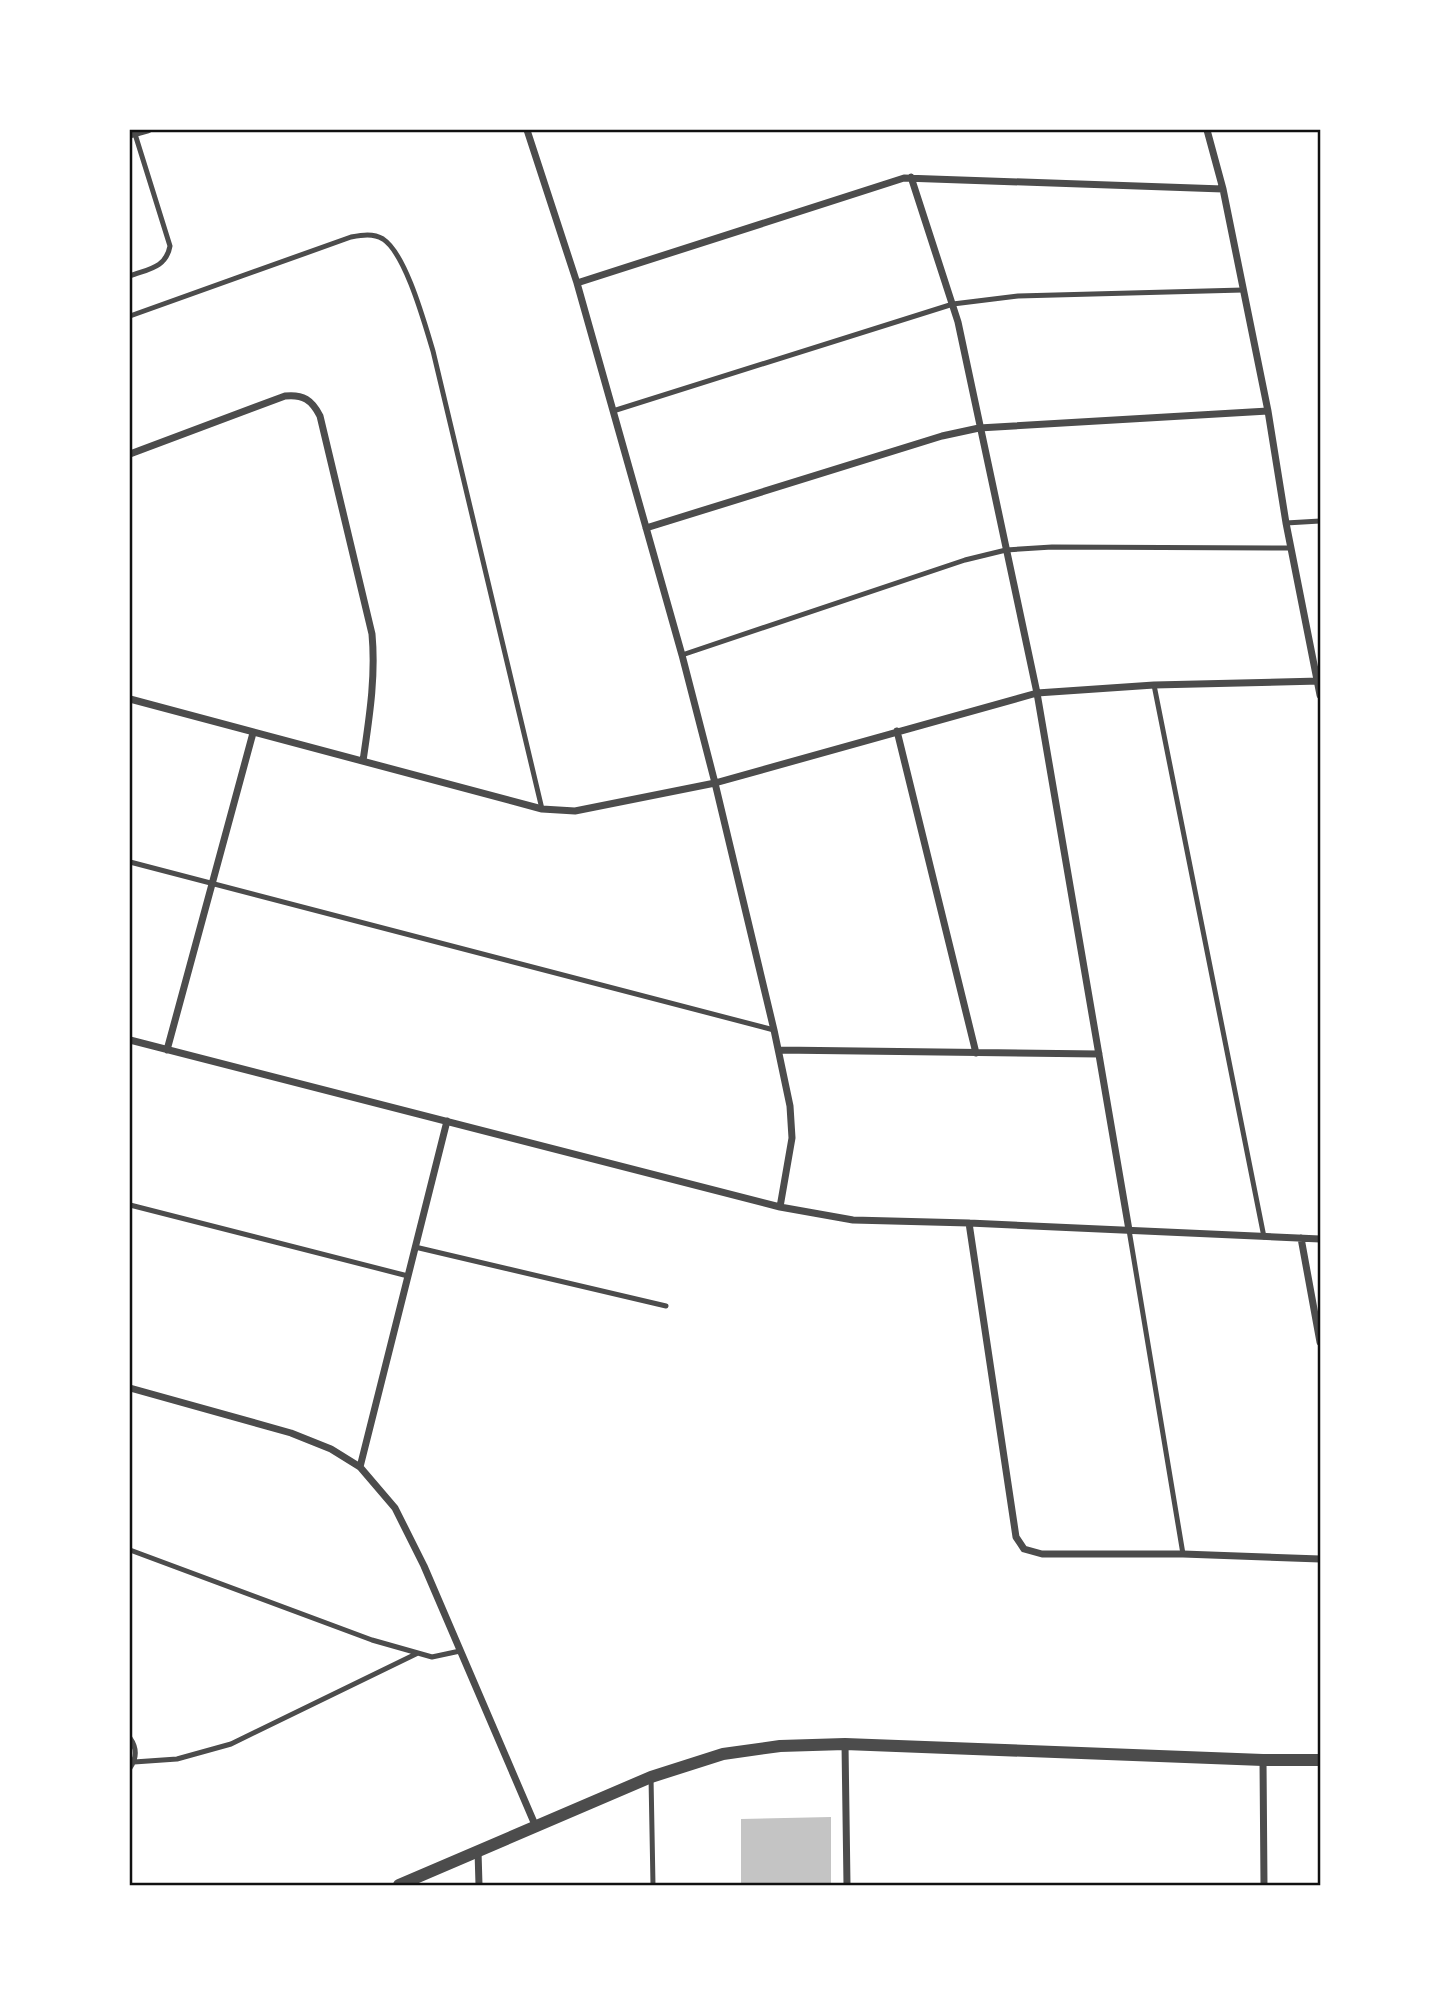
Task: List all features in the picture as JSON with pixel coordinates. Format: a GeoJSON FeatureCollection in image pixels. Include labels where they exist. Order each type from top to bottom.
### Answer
{"type":"FeatureCollection","features":[{"type":"Feature","properties":{"kind":"street"},"geometry":{"type":"LineString","coordinates":[[132,134],[148,130]]}},
{"type":"Feature","properties":{"kind":"street"},"geometry":{"type":"LineString","coordinates":[[527,130],[577,283],[682,655],[779,1050],[790,1106],[792,1138],[780,1207]]}},
{"type":"Feature","properties":{"kind":"street"},"geometry":{"type":"LineString","coordinates":[[1207,130],[1223,189],[1268,411],[1286,523],[1321,695]]}},
{"type":"Feature","properties":{"kind":"street"},"geometry":{"type":"LineString","coordinates":[[577,283],[911,177],[1223,189]]}},
{"type":"Feature","properties":{"kind":"street"},"geometry":{"type":"LineString","coordinates":[[911,177],[953,304],[968,363],[979,428],[1037,693],[1129,1230]]}},
{"type":"Feature","properties":{"kind":"street"},"geometry":{"type":"LineString","coordinates":[[130,454],[285,396],[307,398],[315,406],[320,416],[372,634],[375,661],[363,761]]}},
{"type":"Feature","properties":{"kind":"street"},"geometry":{"type":"LineString","coordinates":[[646,528],[942,436],[979,428],[1268,411]]}},
{"type":"Feature","properties":{"kind":"street"},"geometry":{"type":"LineString","coordinates":[[130,699],[542,809],[575,811],[715,783],[1037,693],[1154,685],[1319,681]]}},
{"type":"Feature","properties":{"kind":"street"},"geometry":{"type":"LineString","coordinates":[[897,731],[976,1053]]}},
{"type":"Feature","properties":{"kind":"street"},"geometry":{"type":"LineString","coordinates":[[167,1050],[253,733]]}},
{"type":"Feature","properties":{"kind":"street"},"geometry":{"type":"LineString","coordinates":[[130,1040],[780,1207],[853,1220],[1321,1239]]}},
{"type":"Feature","properties":{"kind":"street"},"geometry":{"type":"LineString","coordinates":[[779,1050],[1099,1054]]}},
{"type":"Feature","properties":{"kind":"street"},"geometry":{"type":"LineString","coordinates":[[360,1467],[447,1121]]}},
{"type":"Feature","properties":{"kind":"street"},"geometry":{"type":"LineString","coordinates":[[969,1223],[1016,1537],[1024,1549],[1042,1553],[1321,1559]]}},
{"type":"Feature","properties":{"kind":"street"},"geometry":{"type":"LineString","coordinates":[[1301,1238],[1321,1342]]}},
{"type":"Feature","properties":{"kind":"street"},"geometry":{"type":"LineString","coordinates":[[130,1388],[291,1433],[331,1449],[360,1467],[395,1508],[424,1566],[536,1827]]}},
{"type":"Feature","properties":{"kind":"street"},"geometry":{"type":"LineString","coordinates":[[845,1744],[847,1885]]}},
{"type":"Feature","properties":{"kind":"street"},"geometry":{"type":"LineString","coordinates":[[399,1885],[651,1777],[723,1754],[780,1746],[845,1744],[1321,1760]]}},
{"type":"Feature","properties":{"kind":"street"},"geometry":{"type":"LineString","coordinates":[[1264,1760],[1264,1885]]}},
{"type":"Feature","properties":{"kind":"street"},"geometry":{"type":"LineString","coordinates":[[478,1850],[478,1885]]}},
{"type":"Feature","properties":{"kind":"lane"},"geometry":{"type":"LineString","coordinates":[[130,276],[160,265],[168,257],[170,246],[132,134]]}},
{"type":"Feature","properties":{"kind":"lane"},"geometry":{"type":"LineString","coordinates":[[130,316],[351,237],[369,234],[384,240],[395,253],[415,291],[433,351],[542,809]]}},
{"type":"Feature","properties":{"kind":"lane"},"geometry":{"type":"LineString","coordinates":[[613,411],[953,304],[1018,296],[1243,290]]}},
{"type":"Feature","properties":{"kind":"lane"},"geometry":{"type":"LineString","coordinates":[[1286,523],[1321,521]]}},
{"type":"Feature","properties":{"kind":"lane"},"geometry":{"type":"LineString","coordinates":[[682,655],[965,560],[1006,550],[1052,547],[1292,548]]}},
{"type":"Feature","properties":{"kind":"lane"},"geometry":{"type":"LineString","coordinates":[[1154,685],[1264,1237]]}},
{"type":"Feature","properties":{"kind":"lane"},"geometry":{"type":"LineString","coordinates":[[130,862],[774,1030]]}},
{"type":"Feature","properties":{"kind":"lane"},"geometry":{"type":"LineString","coordinates":[[130,1205],[408,1276]]}},
{"type":"Feature","properties":{"kind":"lane"},"geometry":{"type":"LineString","coordinates":[[1129,1230],[1183,1554]]}},
{"type":"Feature","properties":{"kind":"lane"},"geometry":{"type":"LineString","coordinates":[[415,1247],[666,1307]]}},
{"type":"Feature","properties":{"kind":"lane"},"geometry":{"type":"LineString","coordinates":[[130,1550],[372,1640],[432,1657],[460,1651]]}},
{"type":"Feature","properties":{"kind":"lane"},"geometry":{"type":"LineString","coordinates":[[134,1762],[177,1759],[231,1744],[418,1653]]}},
{"type":"Feature","properties":{"kind":"lane"},"geometry":{"type":"LineString","coordinates":[[130,1738],[136,1751],[130,1768]]}},
{"type":"Feature","properties":{"kind":"lane"},"geometry":{"type":"LineString","coordinates":[[651,1777],[653,1885]]}},
{"type":"Feature","properties":{"kind":"building"},"geometry":{"type":"Polygon","coordinates":[[[831,1817],[831,1885],[741,1885],[741,1819],[831,1817]]]}}]}
